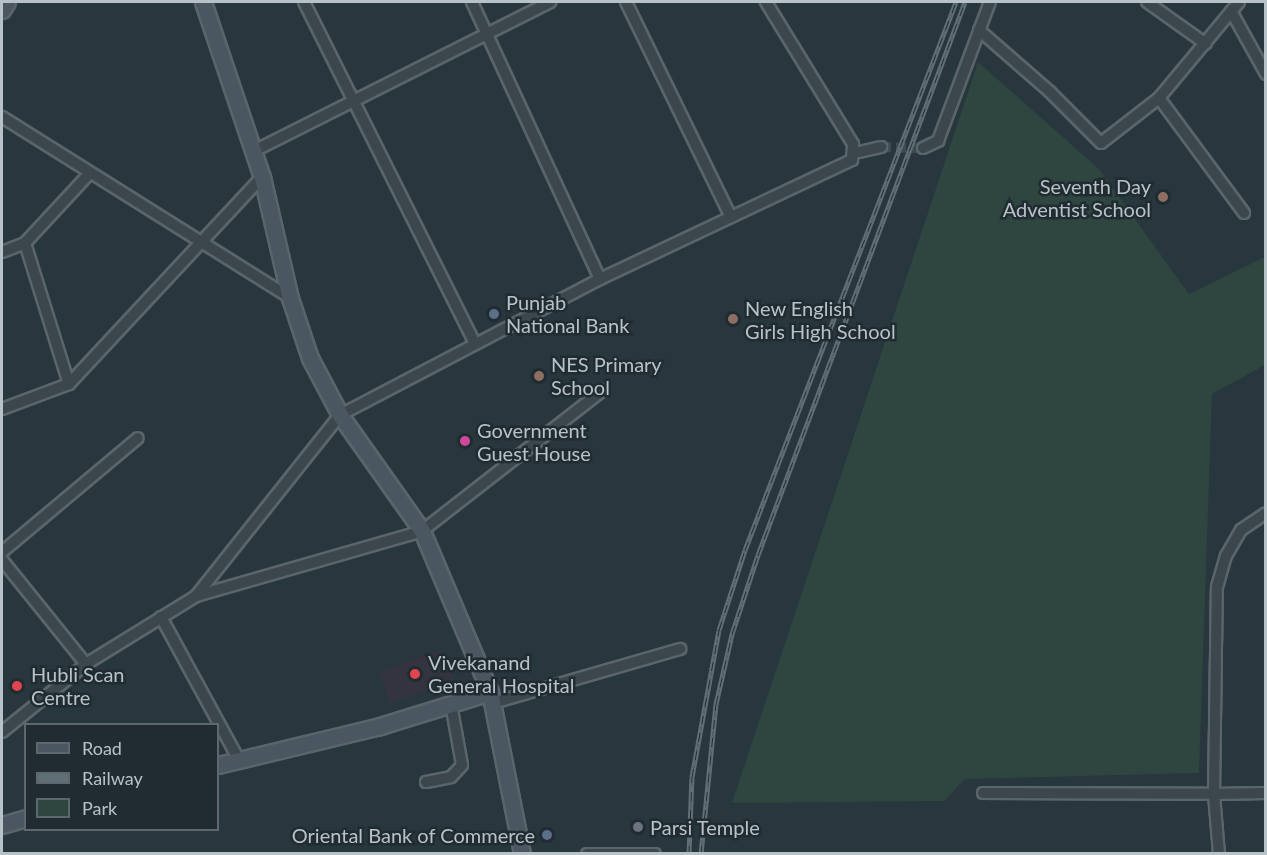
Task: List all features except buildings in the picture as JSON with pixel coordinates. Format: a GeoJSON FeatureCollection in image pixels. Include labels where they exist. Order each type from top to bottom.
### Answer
{"type":"FeatureCollection","features":[{"type":"Feature","properties":{"kind":"street"},"geometry":{"type":"LineString","coordinates":[[2,10],[7,2]]}},
{"type":"Feature","properties":{"kind":"street"},"geometry":{"type":"LineString","coordinates":[[203,2],[262,177],[290,298],[310,358],[340,415],[422,531],[492,698],[522,854]]}},
{"type":"Feature","properties":{"kind":"street"},"geometry":{"type":"LineString","coordinates":[[304,2],[474,342]]}},
{"type":"Feature","properties":{"kind":"street"},"geometry":{"type":"LineString","coordinates":[[472,2],[489,32],[600,279]]}},
{"type":"Feature","properties":{"kind":"street"},"geometry":{"type":"LineString","coordinates":[[252,152],[550,2]]}},
{"type":"Feature","properties":{"kind":"street"},"geometry":{"type":"LineString","coordinates":[[626,2],[731,218]]}},
{"type":"Feature","properties":{"kind":"street"},"geometry":{"type":"LineString","coordinates":[[766,2],[853,144],[855,153]]}},
{"type":"Feature","properties":{"kind":"street"},"geometry":{"type":"LineString","coordinates":[[923,148],[938,141],[990,2]]}},
{"type":"Feature","properties":{"kind":"street"},"geometry":{"type":"LineString","coordinates":[[1147,2],[1206,44]]}},
{"type":"Feature","properties":{"kind":"street"},"geometry":{"type":"LineString","coordinates":[[979,30],[1050,92],[1101,143],[1159,98],[1239,2]]}},
{"type":"Feature","properties":{"kind":"street"},"geometry":{"type":"LineString","coordinates":[[1232,11],[1266,74]]}},
{"type":"Feature","properties":{"kind":"street"},"geometry":{"type":"LineString","coordinates":[[1159,98],[1244,213]]}},
{"type":"Feature","properties":{"kind":"street"},"geometry":{"type":"LineString","coordinates":[[2,117],[89,174],[290,298]]}},
{"type":"Feature","properties":{"kind":"street"},"geometry":{"type":"LineString","coordinates":[[196,596],[340,415],[474,342],[600,279],[848,164],[855,153],[881,147]]}},
{"type":"Feature","properties":{"kind":"street"},"geometry":{"type":"LineString","coordinates":[[2,252],[25,243],[89,174]]}},
{"type":"Feature","properties":{"kind":"street"},"geometry":{"type":"LineString","coordinates":[[2,409],[69,384],[202,244],[262,177]]}},
{"type":"Feature","properties":{"kind":"street"},"geometry":{"type":"LineString","coordinates":[[25,243],[69,384]]}},
{"type":"Feature","properties":{"kind":"street"},"geometry":{"type":"LineString","coordinates":[[2,732],[86,664],[196,596],[422,531],[603,390]]}},
{"type":"Feature","properties":{"kind":"street"},"geometry":{"type":"LineString","coordinates":[[2,552],[138,438]]}},
{"type":"Feature","properties":{"kind":"street"},"geometry":{"type":"LineString","coordinates":[[1219,854],[1214,794],[1217,587],[1226,556],[1241,530],[1266,513]]}},
{"type":"Feature","properties":{"kind":"street"},"geometry":{"type":"LineString","coordinates":[[2,560],[86,664]]}},
{"type":"Feature","properties":{"kind":"street"},"geometry":{"type":"LineString","coordinates":[[161,617],[219,723]]}},
{"type":"Feature","properties":{"kind":"street"},"geometry":{"type":"LineString","coordinates":[[219,765],[238,758],[380,726],[451,704],[492,698],[680,649]]}},
{"type":"Feature","properties":{"kind":"street"},"geometry":{"type":"LineString","coordinates":[[426,782],[452,777],[462,765],[451,704]]}},
{"type":"Feature","properties":{"kind":"street"},"geometry":{"type":"LineString","coordinates":[[219,723],[238,758]]}},
{"type":"Feature","properties":{"kind":"street"},"geometry":{"type":"LineString","coordinates":[[983,794],[1266,793]]}},
{"type":"Feature","properties":{"kind":"street"},"geometry":{"type":"LineString","coordinates":[[2,825],[24,819]]}},
{"type":"Feature","properties":{"kind":"street"},"geometry":{"type":"LineString","coordinates":[[587,854],[655,854]]}},
{"type":"Feature","properties":{"kind":"shaded area","name":"Vivekanand General Hospital"},"geometry":{"type":"Polygon","coordinates":[[[443,649],[454,681],[390,703],[379,671],[443,649]]]}},
{"type":"Feature","properties":{"kind":"green space"},"geometry":{"type":"Polygon","coordinates":[[[978,62],[1099,169],[1189,294],[1265,257],[1265,365],[1212,394],[1199,773],[965,779],[944,801],[732,803],[978,62]]]}},
{"type":"Feature","properties":{"kind":"tunnel"},"geometry":{"type":"LineString","coordinates":[[881,147],[923,148]]}},
{"type":"Feature","properties":{"kind":"railway"},"geometry":{"type":"LineString","coordinates":[[689,854],[692,777],[719,630],[745,550],[956,2]]}},
{"type":"Feature","properties":{"kind":"railway"},"geometry":{"type":"LineString","coordinates":[[701,854],[716,704],[732,634],[758,555],[965,2]]}},
{"type":"Feature","properties":{"kind":"place","name":"Seventh Day Adventist School"},"geometry":{"type":"Point","coordinates":[1163,197]}},
{"type":"Feature","properties":{"kind":"place","name":"Punjab National Bank"},"geometry":{"type":"Point","coordinates":[494,314]}},
{"type":"Feature","properties":{"kind":"place","name":"New English Girls High School"},"geometry":{"type":"Point","coordinates":[733,319]}},
{"type":"Feature","properties":{"kind":"place","name":"NES Primary School"},"geometry":{"type":"Point","coordinates":[539,376]}},
{"type":"Feature","properties":{"kind":"place","name":"Government Guest House"},"geometry":{"type":"Point","coordinates":[465,441]}},
{"type":"Feature","properties":{"kind":"place","name":"Vivekanand General Hospital"},"geometry":{"type":"Point","coordinates":[415,674]}},
{"type":"Feature","properties":{"kind":"place","name":"Hubli Scan Centre"},"geometry":{"type":"Point","coordinates":[17,686]}},
{"type":"Feature","properties":{"kind":"place","name":"Parsi Temple"},"geometry":{"type":"Point","coordinates":[638,827]}},
{"type":"Feature","properties":{"kind":"place","name":"Oriental Bank of Commerce"},"geometry":{"type":"Point","coordinates":[547,835]}}]}
